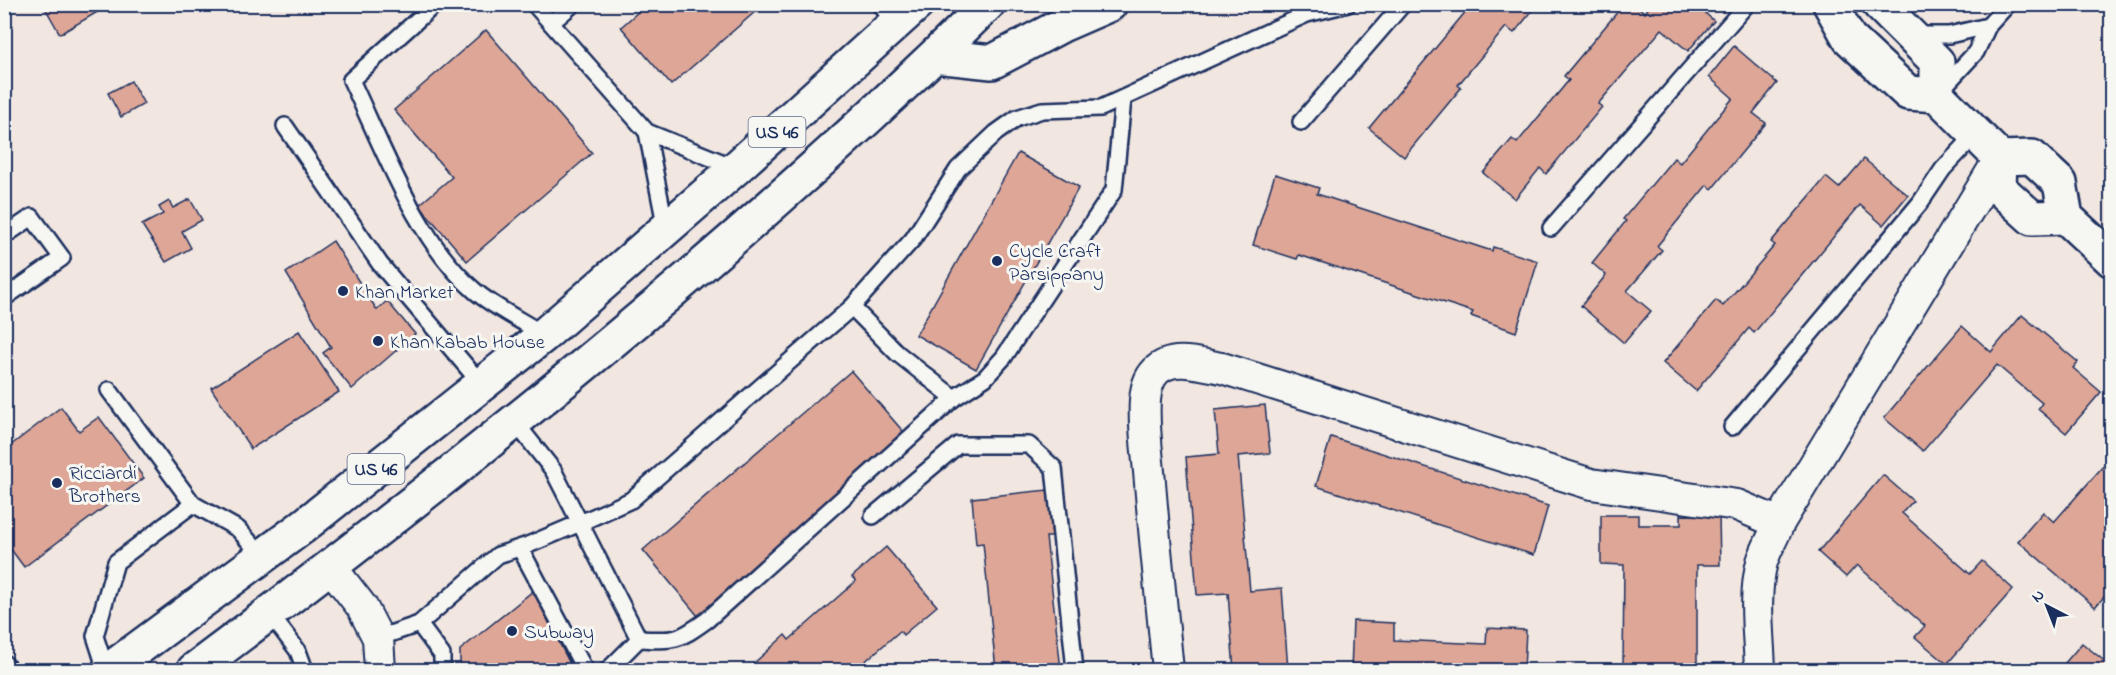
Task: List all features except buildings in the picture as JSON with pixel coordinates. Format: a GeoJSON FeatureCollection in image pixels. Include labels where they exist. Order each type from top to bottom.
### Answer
{"type":"FeatureCollection","features":[{"type":"Feature","properties":{"kind":"main road","name":"US 46"},"geometry":{"type":"LineString","coordinates":[[194,670],[331,567],[515,422],[812,171],[988,4]]}},
{"type":"Feature","properties":{"kind":"main road"},"geometry":{"type":"LineString","coordinates":[[935,56],[992,62],[1064,24],[1110,4]]}},
{"type":"Feature","properties":{"kind":"main road"},"geometry":{"type":"LineString","coordinates":[[1830,4],[1849,38],[1908,93],[1937,95],[2000,158],[2032,157],[2060,183],[2066,217],[2111,260]]}},
{"type":"Feature","properties":{"kind":"main road"},"geometry":{"type":"LineString","coordinates":[[1879,4],[1937,62],[1937,95]]}},
{"type":"Feature","properties":{"kind":"main road","name":"US 46"},"geometry":{"type":"LineString","coordinates":[[107,670],[262,557],[544,335],[736,168],[898,11]]}},
{"type":"Feature","properties":{"kind":"main road"},"geometry":{"type":"LineString","coordinates":[[2000,158],[1999,188],[2032,218],[2066,217]]}},
{"type":"Feature","properties":{"kind":"street"},"geometry":{"type":"LineString","coordinates":[[1760,670],[1758,594],[1762,561],[1779,523],[2000,158]]}},
{"type":"Feature","properties":{"kind":"street"},"geometry":{"type":"LineString","coordinates":[[1168,670],[1145,412],[1147,387],[1151,377],[1158,369],[1169,363],[1187,362],[1222,368],[1591,484],[1737,505],[1779,523]]}},
{"type":"Feature","properties":{"kind":"street"},"geometry":{"type":"LineString","coordinates":[[331,567],[362,607],[378,638],[380,670]]}},
{"type":"Feature","properties":{"kind":"lane"},"geometry":{"type":"LineString","coordinates":[[435,4],[351,80],[412,208],[436,249],[475,292],[544,335]]}},
{"type":"Feature","properties":{"kind":"lane"},"geometry":{"type":"LineString","coordinates":[[534,4],[646,132],[736,168]]}},
{"type":"Feature","properties":{"kind":"lane"},"geometry":{"type":"LineString","coordinates":[[551,23],[573,4]]}},
{"type":"Feature","properties":{"kind":"lane"},"geometry":{"type":"LineString","coordinates":[[378,638],[419,624],[498,555],[520,548],[631,500],[852,307],[913,239],[958,169],[996,133],[1017,118],[1042,110],[1101,108],[1307,14],[1348,4]]}},
{"type":"Feature","properties":{"kind":"lane"},"geometry":{"type":"LineString","coordinates":[[1301,122],[1403,4]]}},
{"type":"Feature","properties":{"kind":"lane"},"geometry":{"type":"LineString","coordinates":[[1551,228],[1747,4]]}},
{"type":"Feature","properties":{"kind":"lane"},"geometry":{"type":"LineString","coordinates":[[1937,95],[1976,52],[1988,26],[2008,4]]}},
{"type":"Feature","properties":{"kind":"lane"},"geometry":{"type":"LineString","coordinates":[[1910,35],[1967,33],[1988,26]]}},
{"type":"Feature","properties":{"kind":"lane"},"geometry":{"type":"LineString","coordinates":[[608,670],[639,639],[671,641],[688,634],[707,620],[954,398],[986,378],[1004,357],[1114,190],[1123,99]]}},
{"type":"Feature","properties":{"kind":"lane"},"geometry":{"type":"LineString","coordinates":[[285,126],[380,264],[482,385]]}},
{"type":"Feature","properties":{"kind":"lane"},"geometry":{"type":"LineString","coordinates":[[646,132],[666,229]]}},
{"type":"Feature","properties":{"kind":"lane"},"geometry":{"type":"LineString","coordinates":[[1732,427],[1920,203],[1943,169],[1976,134]]}},
{"type":"Feature","properties":{"kind":"lane"},"geometry":{"type":"LineString","coordinates":[[4,236],[32,217],[62,258],[4,298]]}},
{"type":"Feature","properties":{"kind":"lane"},"geometry":{"type":"LineString","coordinates":[[852,307],[897,353],[954,398]]}},
{"type":"Feature","properties":{"kind":"lane"},"geometry":{"type":"LineString","coordinates":[[109,390],[193,504],[238,529],[262,557]]}},
{"type":"Feature","properties":{"kind":"lane"},"geometry":{"type":"LineString","coordinates":[[515,422],[553,470],[639,639]]}},
{"type":"Feature","properties":{"kind":"lane"},"geometry":{"type":"LineString","coordinates":[[873,516],[958,446],[1029,445],[1054,468],[1075,670]]}},
{"type":"Feature","properties":{"kind":"lane"},"geometry":{"type":"LineString","coordinates":[[107,670],[95,636],[116,561],[193,504]]}},
{"type":"Feature","properties":{"kind":"lane"},"geometry":{"type":"LineString","coordinates":[[520,548],[585,670]]}},
{"type":"Feature","properties":{"kind":"lane"},"geometry":{"type":"LineString","coordinates":[[270,614],[298,651],[305,670]]}},
{"type":"Feature","properties":{"kind":"lane"},"geometry":{"type":"LineString","coordinates":[[419,624],[442,655],[442,670]]}},
{"type":"Feature","properties":{"kind":"lane"},"geometry":{"type":"LineString","coordinates":[[4,663],[10,670]]}},
{"type":"Feature","properties":{"kind":"place","name":"Cycle Craft Parsippany"},"geometry":{"type":"Point","coordinates":[997,261]}},
{"type":"Feature","properties":{"kind":"place","name":"Khan Market"},"geometry":{"type":"Point","coordinates":[343,291]}},
{"type":"Feature","properties":{"kind":"place","name":"Khan Kabab House"},"geometry":{"type":"Point","coordinates":[378,341]}},
{"type":"Feature","properties":{"kind":"place","name":"Ricciardi Brothers"},"geometry":{"type":"Point","coordinates":[57,483]}},
{"type":"Feature","properties":{"kind":"place","name":"Subway"},"geometry":{"type":"Point","coordinates":[512,631]}}]}
